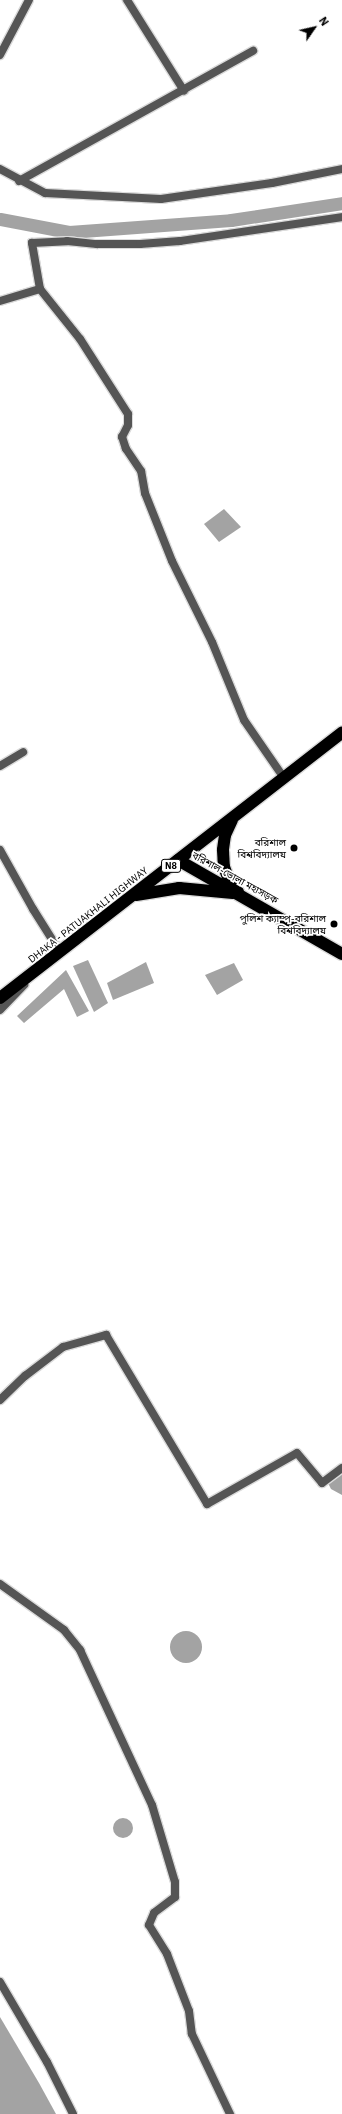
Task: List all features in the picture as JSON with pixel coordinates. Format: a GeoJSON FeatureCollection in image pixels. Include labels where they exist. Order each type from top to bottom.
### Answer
{"type":"FeatureCollection","features":[{"type":"Feature","properties":{"kind":"highway","name":"DHAKA - PATUAKHALI HIGHWAY"},"geometry":{"type":"LineString","coordinates":[[0,998],[134,896],[342,733]]}},
{"type":"Feature","properties":{"kind":"highway"},"geometry":{"type":"LineString","coordinates":[[233,818],[225,835],[223,850],[224,867],[229,880],[240,894]]}},
{"type":"Feature","properties":{"kind":"highway","name":"বরিশাল-ভোলা মহাসড়ক"},"geometry":{"type":"LineString","coordinates":[[178,860],[240,894],[342,954]]}},
{"type":"Feature","properties":{"kind":"highway"},"geometry":{"type":"LineString","coordinates":[[134,896],[179,888],[240,894]]}},
{"type":"Feature","properties":{"kind":"street"},"geometry":{"type":"LineString","coordinates":[[0,55],[29,0]]}},
{"type":"Feature","properties":{"kind":"street"},"geometry":{"type":"LineString","coordinates":[[126,0],[184,91]]}},
{"type":"Feature","properties":{"kind":"street"},"geometry":{"type":"LineString","coordinates":[[20,181],[184,91],[253,51]]}},
{"type":"Feature","properties":{"kind":"street"},"geometry":{"type":"LineString","coordinates":[[0,170],[45,193],[161,199],[272,183],[342,169]]}},
{"type":"Feature","properties":{"kind":"street"},"geometry":{"type":"LineString","coordinates":[[284,778],[244,720],[212,642],[172,561],[145,493],[141,471],[126,449],[122,437],[128,424],[128,414],[80,339],[40,289],[32,243],[67,241],[97,244],[140,244],[180,241],[342,217]]}},
{"type":"Feature","properties":{"kind":"street"},"geometry":{"type":"LineString","coordinates":[[0,301],[40,289]]}},
{"type":"Feature","properties":{"kind":"street"},"geometry":{"type":"LineString","coordinates":[[0,766],[23,752]]}},
{"type":"Feature","properties":{"kind":"street"},"geometry":{"type":"LineString","coordinates":[[0,850],[32,909],[60,952]]}},
{"type":"Feature","properties":{"kind":"street"},"geometry":{"type":"LineString","coordinates":[[0,990],[42,966]]}},
{"type":"Feature","properties":{"kind":"street"},"geometry":{"type":"LineString","coordinates":[[0,1010],[42,966]]}},
{"type":"Feature","properties":{"kind":"street"},"geometry":{"type":"LineString","coordinates":[[0,1400],[25,1376],[63,1347],[106,1335],[207,1504],[297,1453],[322,1483],[342,1468]]}},
{"type":"Feature","properties":{"kind":"street"},"geometry":{"type":"LineString","coordinates":[[0,1584],[64,1630],[80,1650],[152,1805],[175,1882],[175,1897],[154,1913],[149,1925],[167,1954],[189,2011],[192,2034],[230,2114]]}},
{"type":"Feature","properties":{"kind":"street"},"geometry":{"type":"LineString","coordinates":[[0,1982],[47,2062],[72,2114]]}},
{"type":"Feature","properties":{"kind":"shaded area"},"geometry":{"type":"Polygon","coordinates":[[[224,509],[241,527],[219,542],[204,524],[224,509]]]}},
{"type":"Feature","properties":{"kind":"shaded area"},"geometry":{"type":"Polygon","coordinates":[[[88,960],[108,1003],[94,1012],[73,966],[88,960]]]}},
{"type":"Feature","properties":{"kind":"shaded area"},"geometry":{"type":"Polygon","coordinates":[[[146,962],[154,983],[113,1000],[107,983],[146,962]]]}},
{"type":"Feature","properties":{"kind":"shaded area"},"geometry":{"type":"Polygon","coordinates":[[[234,963],[243,980],[217,995],[205,975],[234,963]]]}},
{"type":"Feature","properties":{"kind":"shaded area"},"geometry":{"type":"Polygon","coordinates":[[[66,970],[89,1011],[77,1017],[64,989],[24,1023],[17,1016],[66,970]]]}},
{"type":"Feature","properties":{"kind":"shaded area"},"geometry":{"type":"Polygon","coordinates":[[[342,1474],[342,1495],[331,1489],[328,1483],[342,1474]]]}},
{"type":"Feature","properties":{"kind":"shaded area"},"geometry":{"type":"Polygon","coordinates":[[[183,1631],[189,1631],[199,1638],[202,1647],[201,1653],[195,1660],[189,1663],[183,1663],[173,1656],[170,1650],[170,1644],[177,1634],[183,1631]]]}},
{"type":"Feature","properties":{"kind":"shaded area"},"geometry":{"type":"Polygon","coordinates":[[[119,1818],[127,1818],[133,1824],[133,1832],[127,1838],[119,1838],[113,1832],[113,1824],[119,1818]]]}},
{"type":"Feature","properties":{"kind":"shaded area"},"geometry":{"type":"Polygon","coordinates":[[[0,2017],[39,2083],[56,2114],[0,2114],[0,2017]]]}},
{"type":"Feature","properties":{"kind":"waterway"},"geometry":{"type":"LineString","coordinates":[[0,219],[69,232],[231,220],[342,203]]}},
{"type":"Feature","properties":{"kind":"place","name":"বরিশাল বিশ্ববিদ্যালয়"},"geometry":{"type":"Point","coordinates":[294,848]}},
{"type":"Feature","properties":{"kind":"place","name":"পুলিশ ক্যাম্প-বরিশাল বিশ্ববিদ্যালয়"},"geometry":{"type":"Point","coordinates":[334,924]}}]}
